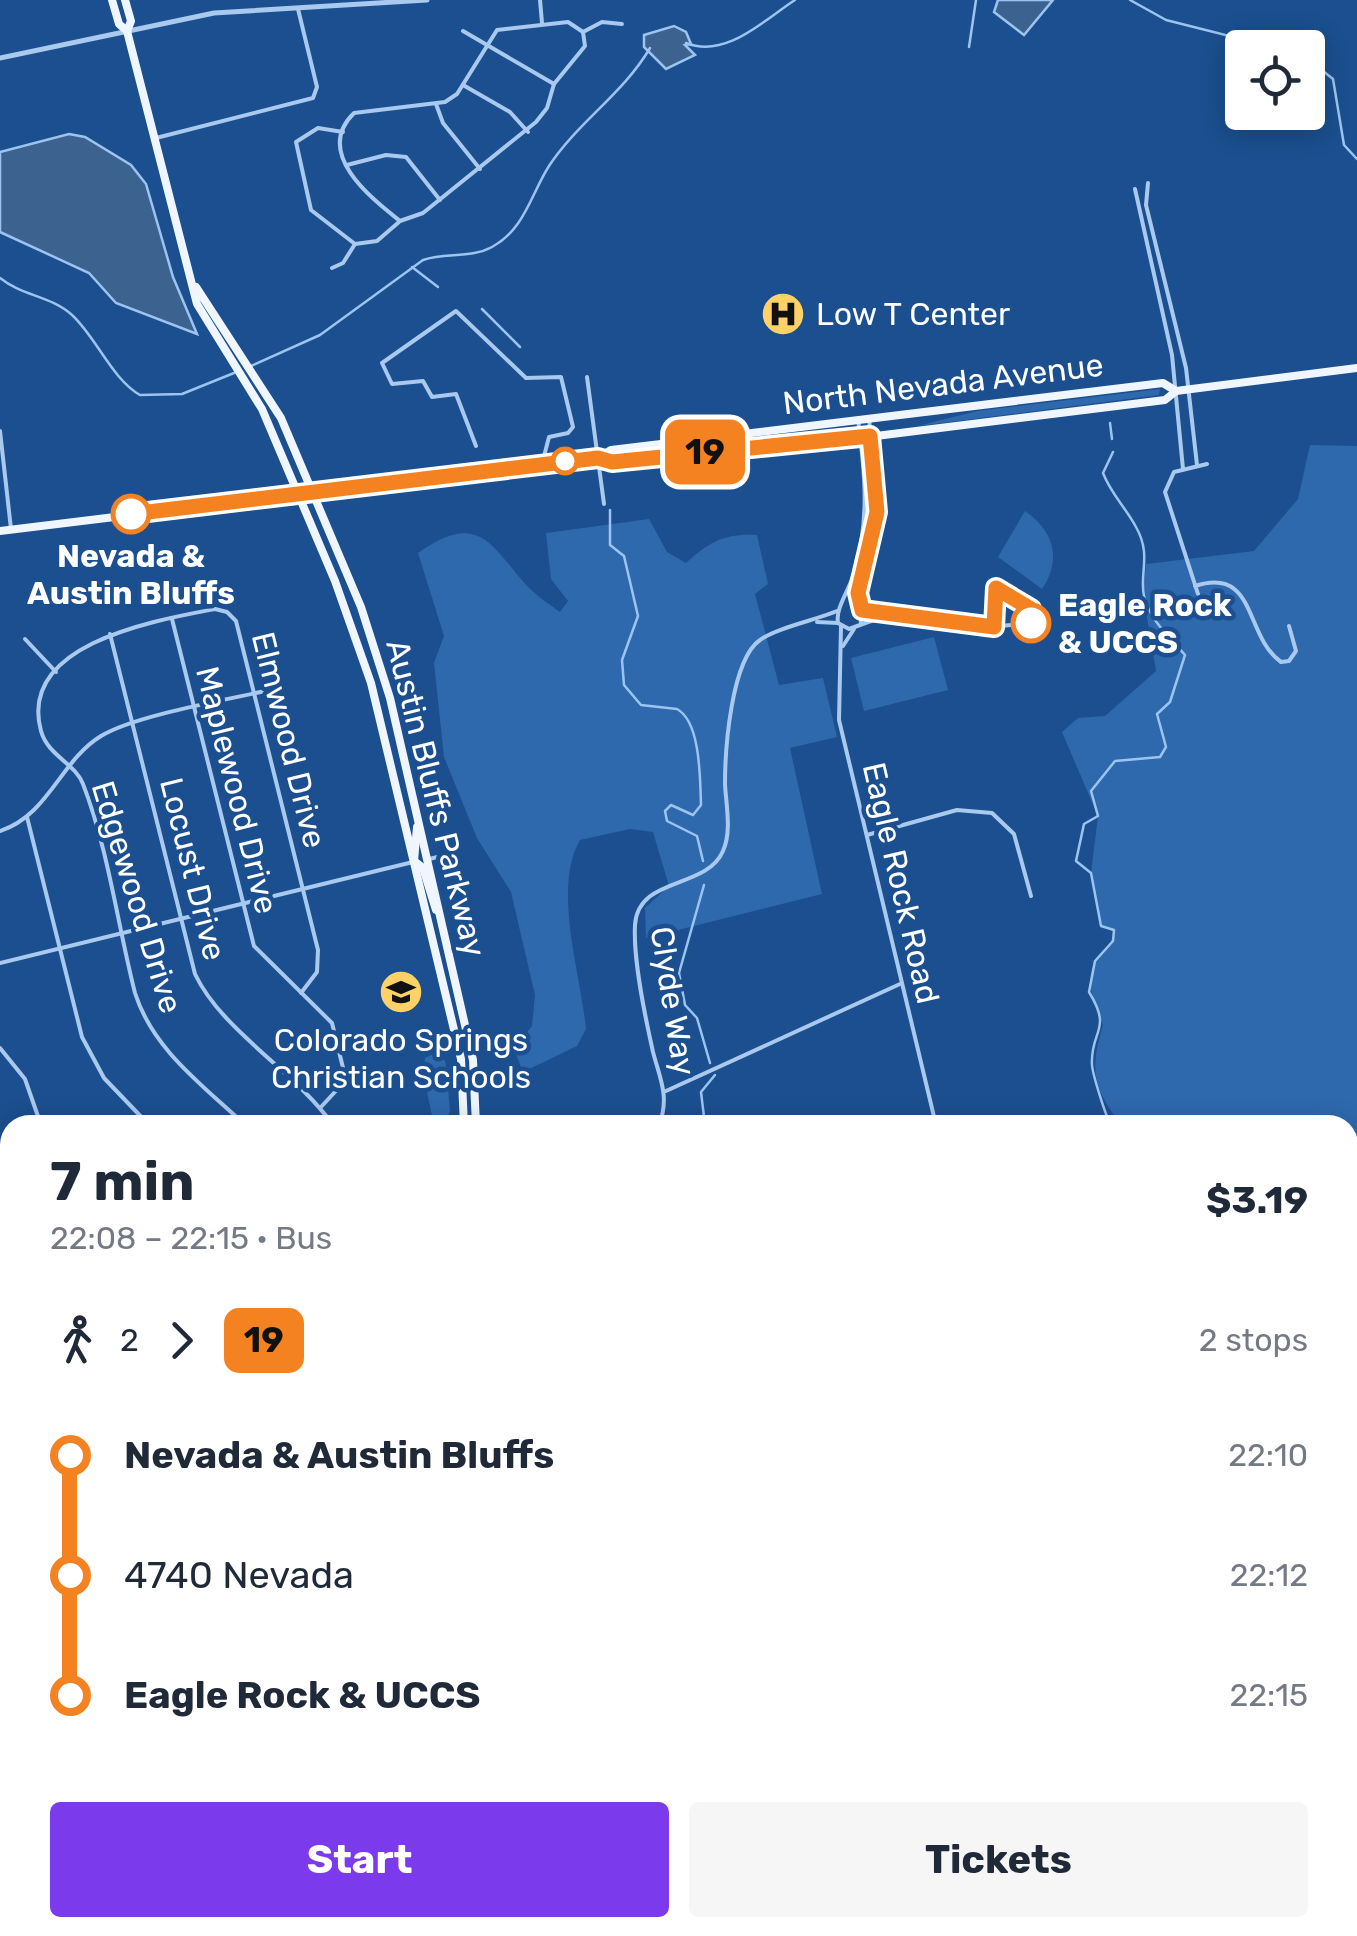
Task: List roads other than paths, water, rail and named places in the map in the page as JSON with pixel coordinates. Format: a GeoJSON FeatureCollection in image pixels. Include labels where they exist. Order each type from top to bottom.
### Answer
{"type":"FeatureCollection","features":[{"type":"Feature","properties":{"kind":"main road"},"geometry":{"type":"LineString","coordinates":[[112,0],[119,24],[127,32],[196,288],[232,350]]}},
{"type":"Feature","properties":{"kind":"main road"},"geometry":{"type":"LineString","coordinates":[[125,0],[131,21],[127,32]]}},
{"type":"Feature","properties":{"kind":"main road","name":"Austin Bluffs Parkway"},"geometry":{"type":"LineString","coordinates":[[232,350],[260,384],[284,426],[378,656],[416,804],[476,1073],[476,1115]]}},
{"type":"Feature","properties":{"kind":"main road","name":"Austin Bluffs Parkway"},"geometry":{"type":"LineString","coordinates":[[232,350],[297,493],[366,668],[461,1060],[464,1115]]}},
{"type":"Feature","properties":{"kind":"main road","name":"North Nevada Avenue"},"geometry":{"type":"LineString","coordinates":[[598,458],[610,450],[858,419],[1163,383],[1176,391],[1357,368]]}},
{"type":"Feature","properties":{"kind":"main road","name":"North Nevada Avenue"},"geometry":{"type":"LineString","coordinates":[[0,531],[542,464],[598,458],[612,462],[860,438],[1166,400],[1176,391]]}},
{"type":"Feature","properties":{"kind":"main road"},"geometry":{"type":"LineString","coordinates":[[416,804],[418,848],[414,862],[423,868],[446,935]]}},
{"type":"Feature","properties":{"kind":"street"},"geometry":{"type":"LineString","coordinates":[[0,58],[214,13],[427,0]]}},
{"type":"Feature","properties":{"kind":"street"},"geometry":{"type":"LineString","coordinates":[[540,0],[542,23]]}},
{"type":"Feature","properties":{"kind":"street"},"geometry":{"type":"LineString","coordinates":[[156,138],[313,98],[317,87],[297,8]]}},
{"type":"Feature","properties":{"kind":"street"},"geometry":{"type":"LineString","coordinates":[[400,221],[354,184],[346,165],[343,132],[358,112],[436,104],[454,97],[485,46],[504,27],[572,22],[584,32]]}},
{"type":"Feature","properties":{"kind":"street"},"geometry":{"type":"LineString","coordinates":[[584,32],[602,22],[622,24]]}},
{"type":"Feature","properties":{"kind":"street"},"geometry":{"type":"LineString","coordinates":[[463,31],[554,84]]}},
{"type":"Feature","properties":{"kind":"street"},"geometry":{"type":"LineString","coordinates":[[343,132],[324,128],[297,136],[295,149],[307,200],[319,222],[355,244],[377,241],[400,221],[423,213],[528,132],[547,108],[554,84],[583,50],[584,32]]}},
{"type":"Feature","properties":{"kind":"street"},"geometry":{"type":"LineString","coordinates":[[463,85],[510,112],[528,132]]}},
{"type":"Feature","properties":{"kind":"street"},"geometry":{"type":"LineString","coordinates":[[436,104],[443,123],[480,169]]}},
{"type":"Feature","properties":{"kind":"street"},"geometry":{"type":"LineString","coordinates":[[346,165],[386,155],[407,155],[440,200]]}},
{"type":"Feature","properties":{"kind":"street"},"geometry":{"type":"LineString","coordinates":[[1148,183],[1146,205],[1156,258]]}},
{"type":"Feature","properties":{"kind":"street"},"geometry":{"type":"LineString","coordinates":[[1135,189],[1188,390],[1197,465]]}},
{"type":"Feature","properties":{"kind":"street"},"geometry":{"type":"LineString","coordinates":[[332,268],[343,264],[355,244]]}},
{"type":"Feature","properties":{"kind":"street"},"geometry":{"type":"LineString","coordinates":[[1144,262],[1156,258]]}},
{"type":"Feature","properties":{"kind":"street"},"geometry":{"type":"LineString","coordinates":[[1151,288],[1163,286]]}},
{"type":"Feature","properties":{"kind":"street"},"geometry":{"type":"LineString","coordinates":[[1163,286],[1183,470]]}},
{"type":"Feature","properties":{"kind":"street"},"geometry":{"type":"LineString","coordinates":[[476,446],[456,394],[432,397],[423,382],[392,384],[382,363],[456,311],[526,378],[561,377],[572,427],[568,433],[549,437],[542,464]]}},
{"type":"Feature","properties":{"kind":"street"},"geometry":{"type":"LineString","coordinates":[[588,377],[604,504]]}},
{"type":"Feature","properties":{"kind":"street"},"geometry":{"type":"LineString","coordinates":[[861,623],[860,608],[877,512],[869,418]]}},
{"type":"Feature","properties":{"kind":"street"},"geometry":{"type":"LineString","coordinates":[[817,622],[843,605],[864,532],[866,486],[858,419]]}},
{"type":"Feature","properties":{"kind":"street"},"geometry":{"type":"LineString","coordinates":[[0,430],[11,530]]}},
{"type":"Feature","properties":{"kind":"street"},"geometry":{"type":"LineString","coordinates":[[1198,594],[1165,492],[1174,472],[1207,464]]}},
{"type":"Feature","properties":{"kind":"street"},"geometry":{"type":"LineString","coordinates":[[1195,586],[1219,580],[1233,586],[1270,650],[1282,662],[1289,660],[1296,650],[1289,626]]}},
{"type":"Feature","properties":{"kind":"street"},"geometry":{"type":"LineString","coordinates":[[843,605],[884,616],[994,627],[1037,622],[1036,615],[996,588],[994,627]]}},
{"type":"Feature","properties":{"kind":"street","name":"Elmwood Drive"},"geometry":{"type":"LineString","coordinates":[[69,768],[53,754],[40,725],[42,696],[57,672],[91,640],[215,609],[232,616],[255,694],[319,966],[300,993]]}},
{"type":"Feature","properties":{"kind":"street","name":"Eagle Rock Road"},"geometry":{"type":"LineString","coordinates":[[838,611],[838,709],[933,1115]]}},
{"type":"Feature","properties":{"kind":"street"},"geometry":{"type":"LineString","coordinates":[[840,650],[861,623],[884,616]]}},
{"type":"Feature","properties":{"kind":"street","name":"Maplewood Drive"},"geometry":{"type":"LineString","coordinates":[[172,619],[242,904],[258,952],[335,1028],[346,1067],[343,1086],[320,1107]]}},
{"type":"Feature","properties":{"kind":"street"},"geometry":{"type":"LineString","coordinates":[[817,622],[854,629]]}},
{"type":"Feature","properties":{"kind":"street","name":"Clyde Way"},"geometry":{"type":"LineString","coordinates":[[661,1115],[666,1091],[651,1040],[636,950],[636,917],[651,895],[702,874],[722,853],[727,835],[728,741],[746,656],[768,635],[817,622]]}},
{"type":"Feature","properties":{"kind":"street","name":"Locust Drive"},"geometry":{"type":"LineString","coordinates":[[110,634],[192,966],[208,996],[326,1115]]}},
{"type":"Feature","properties":{"kind":"street"},"geometry":{"type":"LineString","coordinates":[[24,639],[57,672]]}},
{"type":"Feature","properties":{"kind":"street"},"geometry":{"type":"LineString","coordinates":[[0,831],[27,817],[97,739],[133,724],[283,688]]}},
{"type":"Feature","properties":{"kind":"street","name":"Edgewood Drive"},"geometry":{"type":"LineString","coordinates":[[69,768],[83,783],[120,934],[148,1024],[170,1054],[234,1115]]}},
{"type":"Feature","properties":{"kind":"street"},"geometry":{"type":"LineString","coordinates":[[867,836],[957,810],[992,813],[1014,834],[1031,896]]}},
{"type":"Feature","properties":{"kind":"street"},"geometry":{"type":"LineString","coordinates":[[27,817],[88,1049],[114,1090],[139,1115]]}},
{"type":"Feature","properties":{"kind":"street"},"geometry":{"type":"LineString","coordinates":[[429,860],[442,856]]}},
{"type":"Feature","properties":{"kind":"street"},"geometry":{"type":"LineString","coordinates":[[0,963],[414,862]]}},
{"type":"Feature","properties":{"kind":"street"},"geometry":{"type":"LineString","coordinates":[[666,1091],[900,984]]}},
{"type":"Feature","properties":{"kind":"street"},"geometry":{"type":"LineString","coordinates":[[0,1048],[25,1079],[38,1115]]}},
{"type":"Feature","properties":{"kind":"waterway"},"geometry":{"type":"LineString","coordinates":[[686,43],[701,47],[730,42],[795,0]]}},
{"type":"Feature","properties":{"kind":"waterway"},"geometry":{"type":"LineString","coordinates":[[969,47],[976,0]]}},
{"type":"Feature","properties":{"kind":"waterway"},"geometry":{"type":"LineString","coordinates":[[1130,0],[1166,20],[1225,35]]}},
{"type":"Feature","properties":{"kind":"waterway"},"geometry":{"type":"LineString","coordinates":[[251,366],[320,335],[423,260],[475,253],[503,240],[520,221],[561,150],[627,80],[650,48]]}},
{"type":"Feature","properties":{"kind":"waterway"},"geometry":{"type":"LineString","coordinates":[[1325,73],[1333,79],[1344,145],[1357,159]]}},
{"type":"Feature","properties":{"kind":"waterway"},"geometry":{"type":"LineString","coordinates":[[412,267],[438,287]]}},
{"type":"Feature","properties":{"kind":"waterway"},"geometry":{"type":"LineString","coordinates":[[0,278],[72,315],[121,379],[140,395],[182,394],[234,373]]}},
{"type":"Feature","properties":{"kind":"waterway"},"geometry":{"type":"LineString","coordinates":[[482,309],[520,347]]}},
{"type":"Feature","properties":{"kind":"waterway"},"geometry":{"type":"LineString","coordinates":[[1110,423],[1112,439]]}},
{"type":"Feature","properties":{"kind":"waterway"},"geometry":{"type":"LineString","coordinates":[[1107,1115],[1092,1065],[1100,1023],[1089,992],[1095,961],[1113,941],[1114,930],[1101,926],[1091,873],[1076,861],[1084,824],[1098,816],[1091,791],[1115,761],[1160,757],[1166,747],[1157,714],[1170,702],[1185,655],[1150,613],[1143,588],[1141,537],[1103,473],[1113,452]]}},
{"type":"Feature","properties":{"kind":"waterway"},"geometry":{"type":"LineString","coordinates":[[610,510],[610,545],[624,556],[638,616],[622,660],[624,685],[641,705],[677,709],[691,726],[698,752],[701,805],[693,815],[671,805],[665,811],[667,821],[697,836],[703,861]]}},
{"type":"Feature","properties":{"kind":"waterway"},"geometry":{"type":"LineString","coordinates":[[704,885],[679,973],[685,1005],[697,1018],[710,1063]]}},
{"type":"Feature","properties":{"kind":"waterway"},"geometry":{"type":"LineString","coordinates":[[704,1115],[701,1092],[715,1075]]}},
{"type":"Feature","properties":{"kind":"place","name":"Low T Center"},"geometry":{"type":"Point","coordinates":[783,314]}},
{"type":"Feature","properties":{"kind":"place","name":"Nevada & Austin Bluffs"},"geometry":{"type":"Point","coordinates":[131,514]}},
{"type":"Feature","properties":{"kind":"place","name":"Eagle Rock & UCCS"},"geometry":{"type":"Point","coordinates":[1031,623]}},
{"type":"Feature","properties":{"kind":"place","name":"Colorado Springs Christian Schools"},"geometry":{"type":"Point","coordinates":[401,992]}}]}
